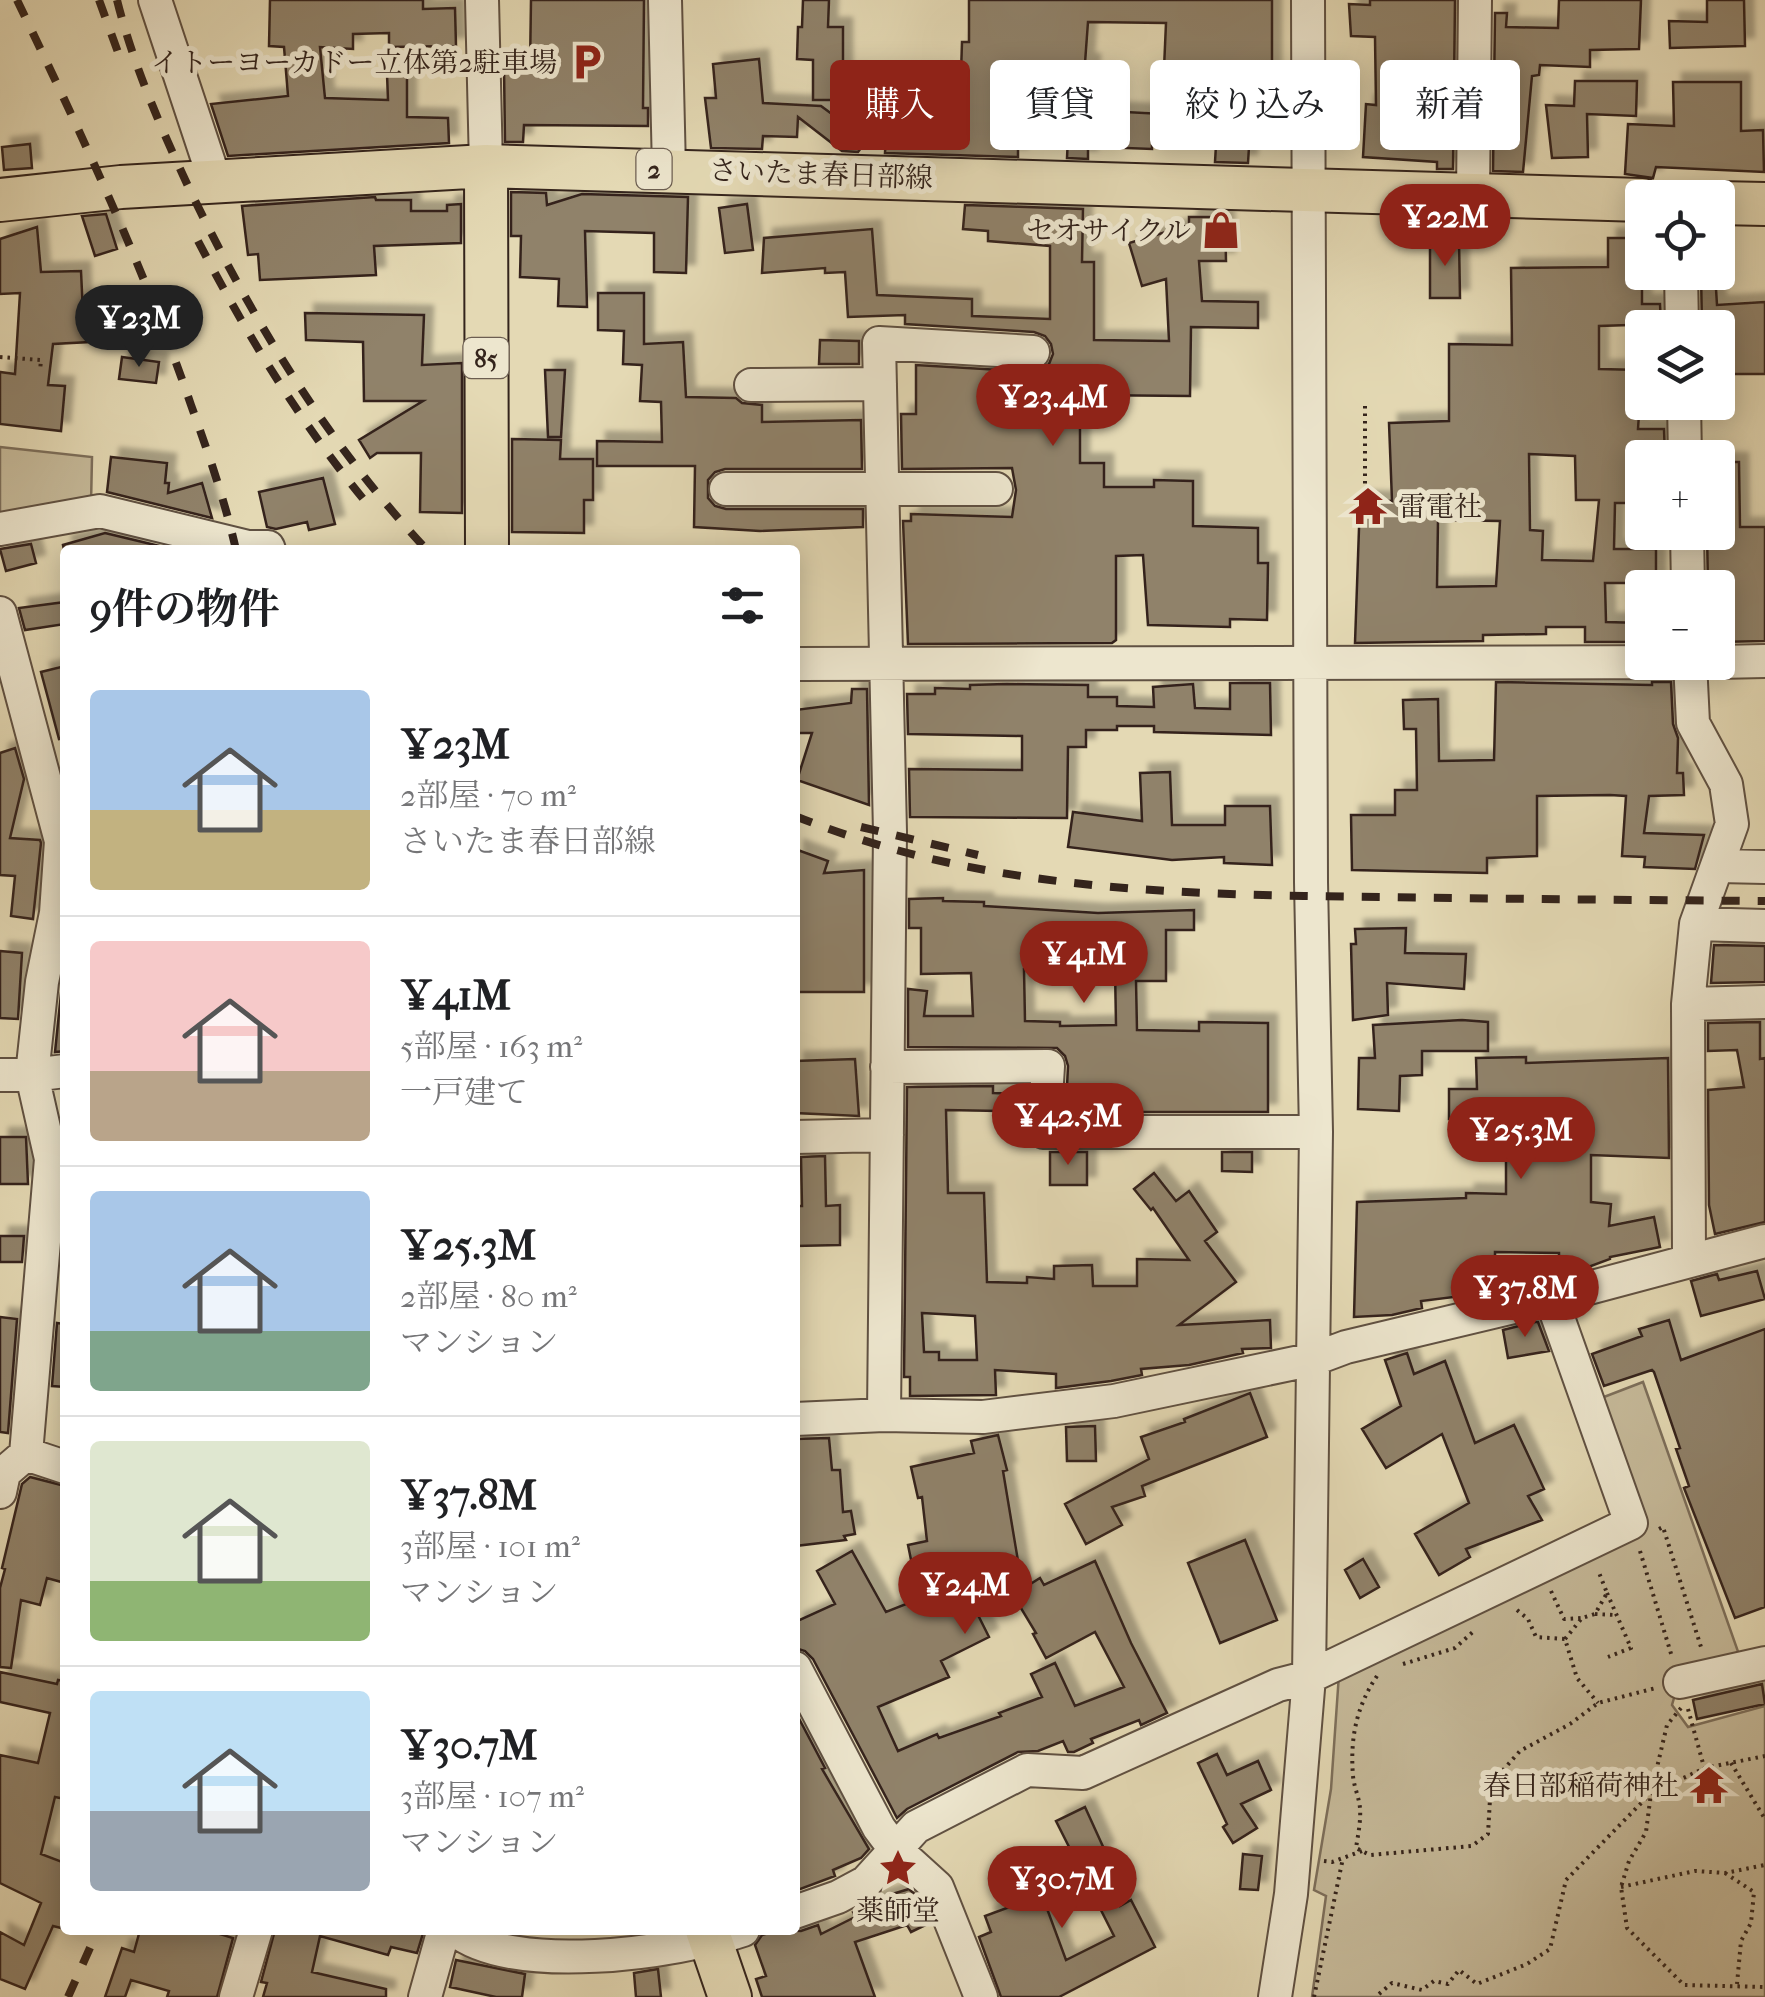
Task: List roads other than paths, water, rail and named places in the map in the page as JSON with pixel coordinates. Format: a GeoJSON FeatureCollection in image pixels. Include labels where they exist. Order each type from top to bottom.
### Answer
{"type":"FeatureCollection","features":[{"type":"Feature","properties":{"kind":"main road","name":"さいたま春日部線"},"geometry":{"type":"LineString","coordinates":[[0,200],[107,188],[486,166],[1625,199]]}},
{"type":"Feature","properties":{"kind":"main road","name":"85"},"geometry":{"type":"LineString","coordinates":[[486,166],[487,545]]}},
{"type":"Feature","properties":{"kind":"main road"},"geometry":{"type":"LineString","coordinates":[[1735,203],[1765,204]]}},
{"type":"Feature","properties":{"kind":"main road"},"geometry":{"type":"LineString","coordinates":[[720,1935],[730,1997]]}},
{"type":"Feature","properties":{"kind":"street"},"geometry":{"type":"LineString","coordinates":[[155,0],[215,181]]}},
{"type":"Feature","properties":{"kind":"street"},"geometry":{"type":"LineString","coordinates":[[482,0],[486,166]]}},
{"type":"Feature","properties":{"kind":"street"},"geometry":{"type":"LineString","coordinates":[[665,0],[669,170]]}},
{"type":"Feature","properties":{"kind":"street"},"geometry":{"type":"LineString","coordinates":[[1276,1997],[1294,1857],[1309,1677],[1316,1132],[1311,882],[1308,0]]}},
{"type":"Feature","properties":{"kind":"street"},"geometry":{"type":"LineString","coordinates":[[1473,195],[1474,0]]}},
{"type":"Feature","properties":{"kind":"street"},"geometry":{"type":"LineString","coordinates":[[884,1415],[890,832],[879,344],[1033,352]]}},
{"type":"Feature","properties":{"kind":"street"},"geometry":{"type":"LineString","coordinates":[[751,386],[880,384]]}},
{"type":"Feature","properties":{"kind":"street"},"geometry":{"type":"LineString","coordinates":[[726,489],[996,489]]}},
{"type":"Feature","properties":{"kind":"street"},"geometry":{"type":"LineString","coordinates":[[0,529],[100,511],[244,545]]}},
{"type":"Feature","properties":{"kind":"street"},"geometry":{"type":"LineString","coordinates":[[0,613],[60,836]]}},
{"type":"Feature","properties":{"kind":"street"},"geometry":{"type":"LineString","coordinates":[[1735,661],[1765,660]]}},
{"type":"Feature","properties":{"kind":"street"},"geometry":{"type":"LineString","coordinates":[[800,664],[1625,663]]}},
{"type":"Feature","properties":{"kind":"street"},"geometry":{"type":"LineString","coordinates":[[1690,1259],[1688,1004],[1696,924],[1706,887],[1718,866],[1732,824],[1726,784],[1693,723],[1692,680]]}},
{"type":"Feature","properties":{"kind":"street"},"geometry":{"type":"LineString","coordinates":[[0,1492],[4,1473],[26,1454],[51,1321],[58,1163],[32,1074],[42,982],[56,913],[60,855]]}},
{"type":"Feature","properties":{"kind":"street"},"geometry":{"type":"LineString","coordinates":[[1718,866],[1765,867]]}},
{"type":"Feature","properties":{"kind":"street"},"geometry":{"type":"LineString","coordinates":[[1696,924],[1765,926]]}},
{"type":"Feature","properties":{"kind":"street"},"geometry":{"type":"LineString","coordinates":[[1688,1004],[1765,1002]]}},
{"type":"Feature","properties":{"kind":"street"},"geometry":{"type":"LineString","coordinates":[[887,1067],[1048,1066],[1044,1132],[1316,1132]]}},
{"type":"Feature","properties":{"kind":"street"},"geometry":{"type":"LineString","coordinates":[[800,1137],[887,1135]]}},
{"type":"Feature","properties":{"kind":"street"},"geometry":{"type":"LineString","coordinates":[[800,1419],[983,1417],[1114,1401],[1314,1359],[1346,1347],[1550,1298],[1690,1259],[1763,1248]]}},
{"type":"Feature","properties":{"kind":"street"},"geometry":{"type":"LineString","coordinates":[[800,1910],[866,1882],[916,1827],[1027,1770],[1083,1773],[1278,1685],[1309,1677],[1629,1530],[1550,1298]]}},
{"type":"Feature","properties":{"kind":"street"},"geometry":{"type":"LineString","coordinates":[[26,1454],[60,1465]]}},
{"type":"Feature","properties":{"kind":"street"},"geometry":{"type":"LineString","coordinates":[[1682,1692],[1765,1663]]}},
{"type":"Feature","properties":{"kind":"street"},"geometry":{"type":"LineString","coordinates":[[800,1678],[878,1828],[937,1887],[981,1997]]}},
{"type":"Feature","properties":{"kind":"street"},"geometry":{"type":"LineString","coordinates":[[236,1997],[255,1935]]}},
{"type":"Feature","properties":{"kind":"street"},"geometry":{"type":"LineString","coordinates":[[425,1997],[441,1940],[446,1935]]}},
{"type":"Feature","properties":{"kind":"street"},"geometry":{"type":"LineString","coordinates":[[460,1935],[471,1942],[559,1958],[672,1949],[717,1935]]}},
{"type":"Feature","properties":{"kind":"railway"},"geometry":{"type":"LineString","coordinates":[[17,0],[153,301],[210,459],[235,545]]}},
{"type":"Feature","properties":{"kind":"railway"},"geometry":{"type":"LineString","coordinates":[[99,0],[123,66]]}},
{"type":"Feature","properties":{"kind":"railway"},"geometry":{"type":"LineString","coordinates":[[117,0],[157,118],[238,284],[324,423],[423,545]]}},
{"type":"Feature","properties":{"kind":"railway"},"geometry":{"type":"LineString","coordinates":[[198,241],[275,376],[365,501]]}},
{"type":"Feature","properties":{"kind":"railway"},"geometry":{"type":"LineString","coordinates":[[800,818],[938,860],[1012,874],[1160,891],[1765,901]]}},
{"type":"Feature","properties":{"kind":"railway"},"geometry":{"type":"LineString","coordinates":[[861,827],[978,855]]}},
{"type":"Feature","properties":{"kind":"railway"},"geometry":{"type":"LineString","coordinates":[[68,1997],[96,1935]]}},
{"type":"Feature","properties":{"kind":"place","name":"イトーヨーカドー立体第2駐車場"},"geometry":{"type":"Point","coordinates":[587,62]}},
{"type":"Feature","properties":{"kind":"place","name":"セオサイクル"},"geometry":{"type":"Point","coordinates":[1221,230]}},
{"type":"Feature","properties":{"kind":"place","name":"雷電社"},"geometry":{"type":"Point","coordinates":[1368,506]}},
{"type":"Feature","properties":{"kind":"place","name":"春日部稲荷神社"},"geometry":{"type":"Point","coordinates":[1709,1785]}},
{"type":"Feature","properties":{"kind":"place","name":"薬師堂"},"geometry":{"type":"Point","coordinates":[898,1868]}}]}
